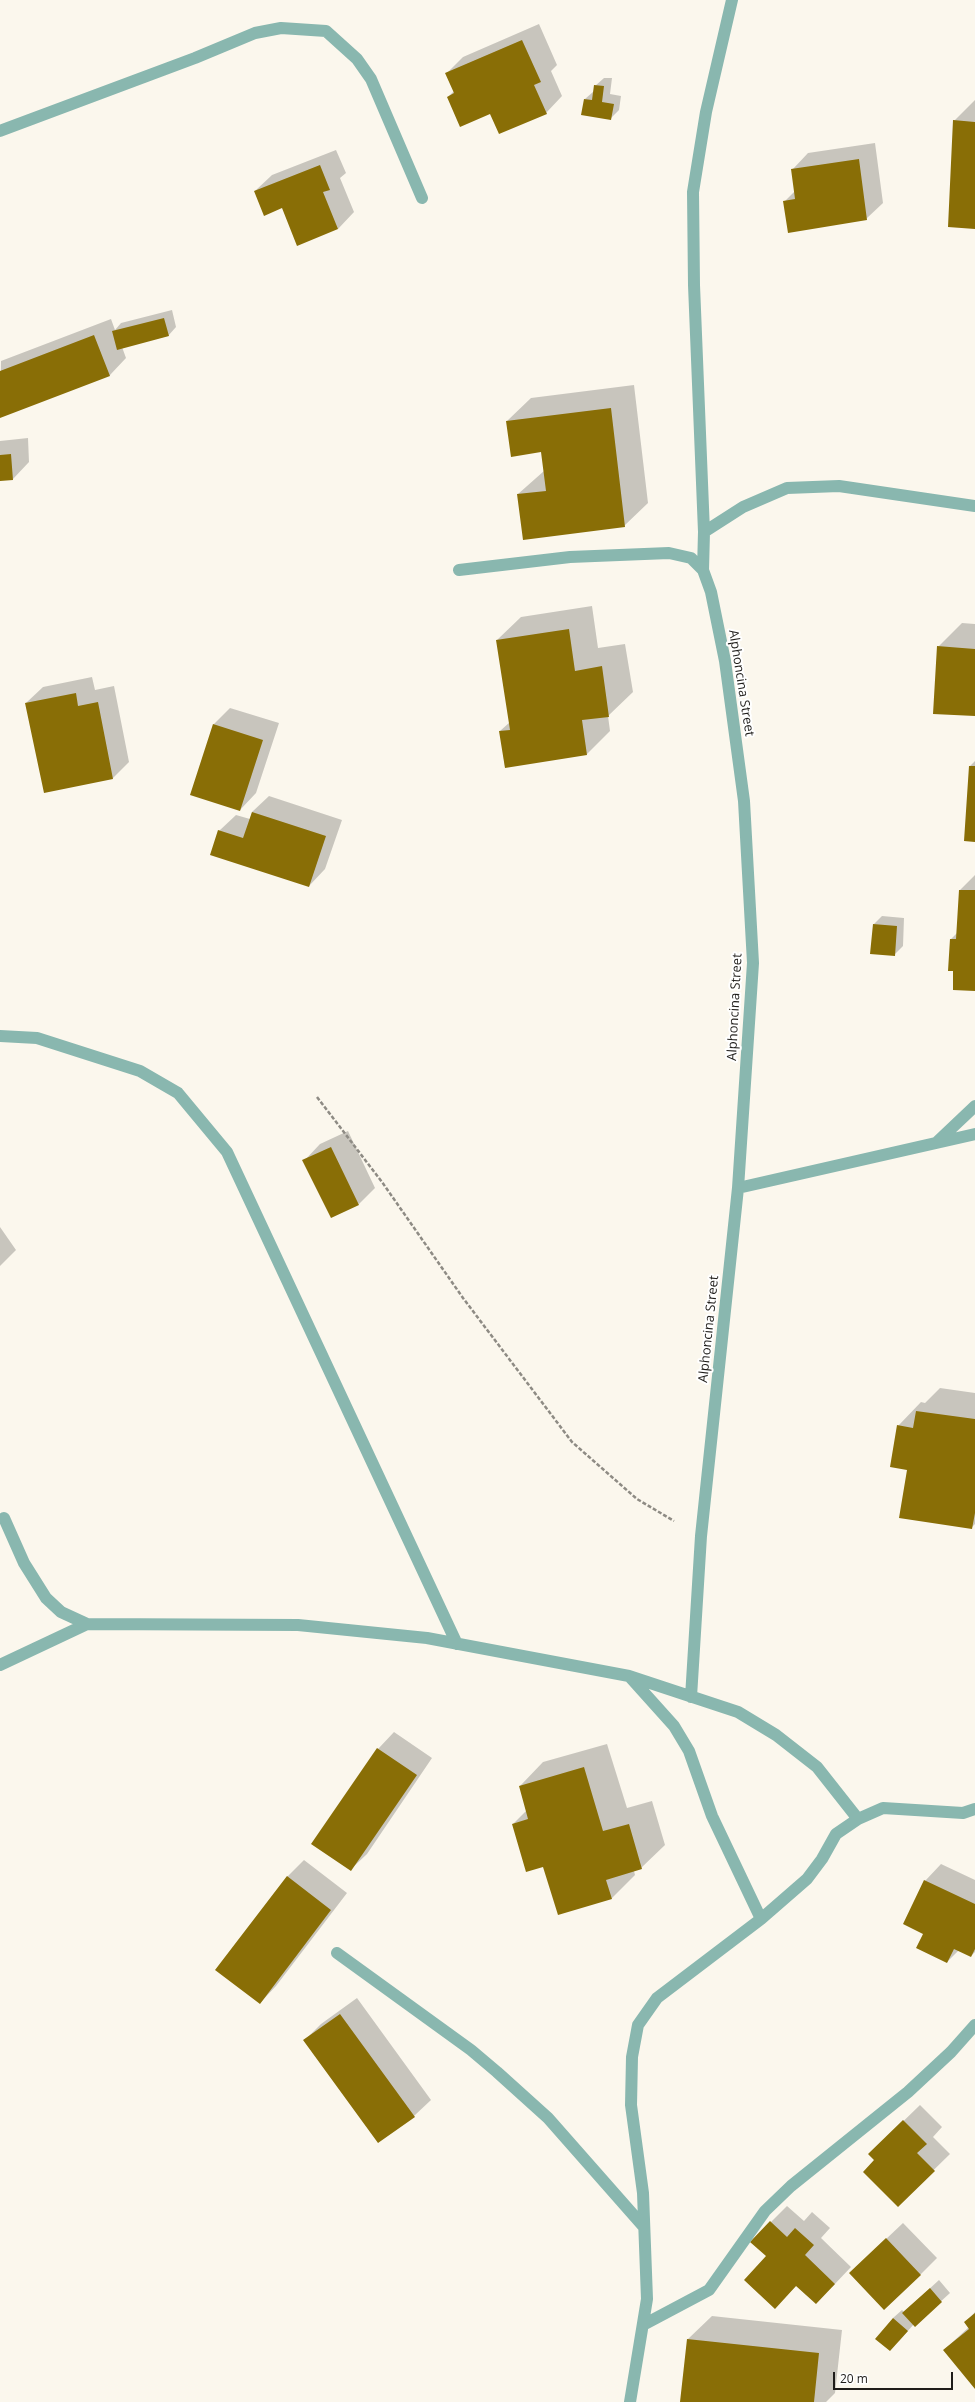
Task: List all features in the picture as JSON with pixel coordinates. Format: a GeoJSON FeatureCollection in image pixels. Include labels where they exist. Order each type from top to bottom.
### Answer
{"type":"FeatureCollection","features":[{"type":"Feature","properties":{"kind":"street"},"geometry":{"type":"LineString","coordinates":[[703,570],[704,532],[694,285],[693,192],[706,112],[732,0]]}},
{"type":"Feature","properties":{"kind":"street"},"geometry":{"type":"LineString","coordinates":[[0,131],[195,58],[255,33],[281,28],[326,31],[357,59],[371,79],[422,198]]}},
{"type":"Feature","properties":{"kind":"street"},"geometry":{"type":"LineString","coordinates":[[704,532],[743,507],[787,488],[839,486],[975,506]]}},
{"type":"Feature","properties":{"kind":"street","name":"Alphoncina Street"},"geometry":{"type":"LineString","coordinates":[[459,570],[570,557],[669,553],[691,558],[703,570],[711,592],[725,661],[744,801],[753,963],[738,1188],[701,1536],[691,1697]]}},
{"type":"Feature","properties":{"kind":"street"},"geometry":{"type":"LineString","coordinates":[[0,1036],[38,1038],[140,1071],[178,1093],[227,1152],[457,1644]]}},
{"type":"Feature","properties":{"kind":"street"},"geometry":{"type":"LineString","coordinates":[[937,1142],[975,1106]]}},
{"type":"Feature","properties":{"kind":"street"},"geometry":{"type":"LineString","coordinates":[[738,1188],[975,1134]]}},
{"type":"Feature","properties":{"kind":"street"},"geometry":{"type":"LineString","coordinates":[[4,1518],[24,1563],[46,1598],[61,1612],[87,1624],[298,1625],[427,1638],[629,1676],[738,1712],[776,1735],[817,1768],[858,1819]]}},
{"type":"Feature","properties":{"kind":"street"},"geometry":{"type":"LineString","coordinates":[[0,1665],[87,1624]]}},
{"type":"Feature","properties":{"kind":"street"},"geometry":{"type":"LineString","coordinates":[[629,1676],[674,1726],[689,1751],[712,1816],[761,1919]]}},
{"type":"Feature","properties":{"kind":"street"},"geometry":{"type":"LineString","coordinates":[[630,2402],[647,2299],[643,2193],[631,2105],[632,2057],[638,2025],[657,1998],[761,1919],[806,1879],[822,1859],[836,1834],[858,1819],[883,1808],[963,1813],[975,1809]]}},
{"type":"Feature","properties":{"kind":"street"},"geometry":{"type":"LineString","coordinates":[[337,1953],[471,2050],[497,2072],[548,2118],[644,2228]]}},
{"type":"Feature","properties":{"kind":"street"},"geometry":{"type":"LineString","coordinates":[[643,2326],[709,2290],[765,2211],[791,2186],[908,2092],[951,2052],[975,2025]]}},
{"type":"Feature","properties":{"kind":"path"},"geometry":{"type":"LineString","coordinates":[[317,1097],[382,1182],[463,1298],[572,1442],[637,1500],[701,1536]]}},
{"type":"Feature","properties":{"kind":"building"},"geometry":{"type":"Polygon","coordinates":[[[522,40],[541,82],[534,85],[547,114],[499,134],[490,114],[460,127],[447,97],[454,93],[445,73],[522,40]]]}},
{"type":"Feature","properties":{"kind":"building"},"geometry":{"type":"Polygon","coordinates":[[[594,85],[604,86],[602,102],[614,104],[611,120],[581,115],[584,99],[592,100],[594,85]]]}},
{"type":"Feature","properties":{"kind":"building"},"geometry":{"type":"Polygon","coordinates":[[[953,120],[975,122],[975,229],[948,227],[953,120]]]}},
{"type":"Feature","properties":{"kind":"building"},"geometry":{"type":"Polygon","coordinates":[[[859,159],[867,220],[788,233],[783,201],[795,199],[791,169],[859,159]]]}},
{"type":"Feature","properties":{"kind":"building"},"geometry":{"type":"Polygon","coordinates":[[[320,165],[330,190],[323,192],[338,229],[297,246],[282,208],[264,216],[254,191],[320,165]]]}},
{"type":"Feature","properties":{"kind":"building"},"geometry":{"type":"Polygon","coordinates":[[[164,318],[169,336],[117,350],[112,331],[164,318]]]}},
{"type":"Feature","properties":{"kind":"building"},"geometry":{"type":"Polygon","coordinates":[[[94,335],[110,376],[0,418],[0,371],[94,335]]]}},
{"type":"Feature","properties":{"kind":"building"},"geometry":{"type":"Polygon","coordinates":[[[611,408],[625,527],[523,540],[517,494],[546,491],[541,452],[511,457],[506,421],[611,408]]]}},
{"type":"Feature","properties":{"kind":"building"},"geometry":{"type":"Polygon","coordinates":[[[11,454],[13,480],[0,481],[0,455],[11,454]]]}},
{"type":"Feature","properties":{"kind":"building"},"geometry":{"type":"Polygon","coordinates":[[[569,629],[575,671],[602,666],[609,717],[582,720],[587,755],[505,768],[499,731],[510,730],[496,640],[569,629]]]}},
{"type":"Feature","properties":{"kind":"building"},"geometry":{"type":"Polygon","coordinates":[[[937,646],[975,649],[975,716],[933,714],[937,646]]]}},
{"type":"Feature","properties":{"kind":"building"},"geometry":{"type":"Polygon","coordinates":[[[76,693],[78,706],[98,702],[113,779],[44,793],[25,703],[76,693]]]}},
{"type":"Feature","properties":{"kind":"building"},"geometry":{"type":"Polygon","coordinates":[[[213,724],[263,740],[240,811],[190,795],[213,724]]]}},
{"type":"Feature","properties":{"kind":"building"},"geometry":{"type":"Polygon","coordinates":[[[969,766],[975,766],[975,842],[964,841],[969,766]]]}},
{"type":"Feature","properties":{"kind":"building"},"geometry":{"type":"Polygon","coordinates":[[[252,812],[326,836],[309,887],[210,855],[218,830],[243,838],[252,812]]]}},
{"type":"Feature","properties":{"kind":"building"},"geometry":{"type":"Polygon","coordinates":[[[959,890],[975,890],[975,991],[953,990],[953,971],[948,971],[950,939],[956,939],[959,890]]]}},
{"type":"Feature","properties":{"kind":"building"},"geometry":{"type":"Polygon","coordinates":[[[873,924],[897,926],[895,956],[870,954],[873,924]]]}},
{"type":"Feature","properties":{"kind":"building"},"geometry":{"type":"Polygon","coordinates":[[[331,1147],[359,1205],[331,1218],[302,1160],[331,1147]]]}},
{"type":"Feature","properties":{"kind":"building"},"geometry":{"type":"Polygon","coordinates":[[[916,1411],[975,1419],[975,1513],[972,1529],[899,1518],[907,1470],[890,1467],[897,1425],[913,1428],[916,1411]]]}},
{"type":"Feature","properties":{"kind":"building"},"geometry":{"type":"Polygon","coordinates":[[[377,1748],[417,1775],[351,1871],[311,1844],[377,1748]]]}},
{"type":"Feature","properties":{"kind":"building"},"geometry":{"type":"Polygon","coordinates":[[[584,1767],[603,1831],[629,1824],[642,1869],[606,1880],[612,1899],[558,1915],[543,1867],[526,1872],[512,1824],[528,1819],[519,1786],[584,1767]]]}},
{"type":"Feature","properties":{"kind":"building"},"geometry":{"type":"Polygon","coordinates":[[[287,1876],[331,1910],[260,2004],[215,1970],[287,1876]]]}},
{"type":"Feature","properties":{"kind":"building"},"geometry":{"type":"Polygon","coordinates":[[[924,1880],[975,1904],[975,1949],[971,1957],[954,1949],[947,1963],[916,1948],[923,1934],[903,1924],[924,1880]]]}},
{"type":"Feature","properties":{"kind":"building"},"geometry":{"type":"Polygon","coordinates":[[[340,2014],[415,2117],[378,2143],[303,2040],[340,2014]]]}},
{"type":"Feature","properties":{"kind":"building"},"geometry":{"type":"Polygon","coordinates":[[[903,2120],[927,2144],[917,2153],[935,2171],[898,2207],[863,2172],[874,2160],[868,2154],[903,2120]]]}},
{"type":"Feature","properties":{"kind":"building"},"geometry":{"type":"Polygon","coordinates":[[[770,2221],[787,2237],[795,2228],[814,2245],[805,2255],[835,2284],[816,2304],[796,2286],[775,2309],[744,2280],[766,2256],[750,2242],[770,2221]]]}},
{"type":"Feature","properties":{"kind":"building"},"geometry":{"type":"Polygon","coordinates":[[[886,2238],[921,2275],[884,2310],[849,2273],[886,2238]]]}},
{"type":"Feature","properties":{"kind":"building"},"geometry":{"type":"Polygon","coordinates":[[[930,2288],[942,2302],[915,2327],[902,2313],[930,2288]]]}},
{"type":"Feature","properties":{"kind":"building"},"geometry":{"type":"Polygon","coordinates":[[[975,2313],[975,2389],[943,2350],[969,2329],[964,2322],[975,2313]]]}},
{"type":"Feature","properties":{"kind":"building"},"geometry":{"type":"Polygon","coordinates":[[[893,2318],[908,2331],[890,2351],[875,2339],[893,2318]]]}},
{"type":"Feature","properties":{"kind":"building"},"geometry":{"type":"Polygon","coordinates":[[[687,2339],[819,2353],[814,2402],[680,2402],[687,2339]]]}}]}
